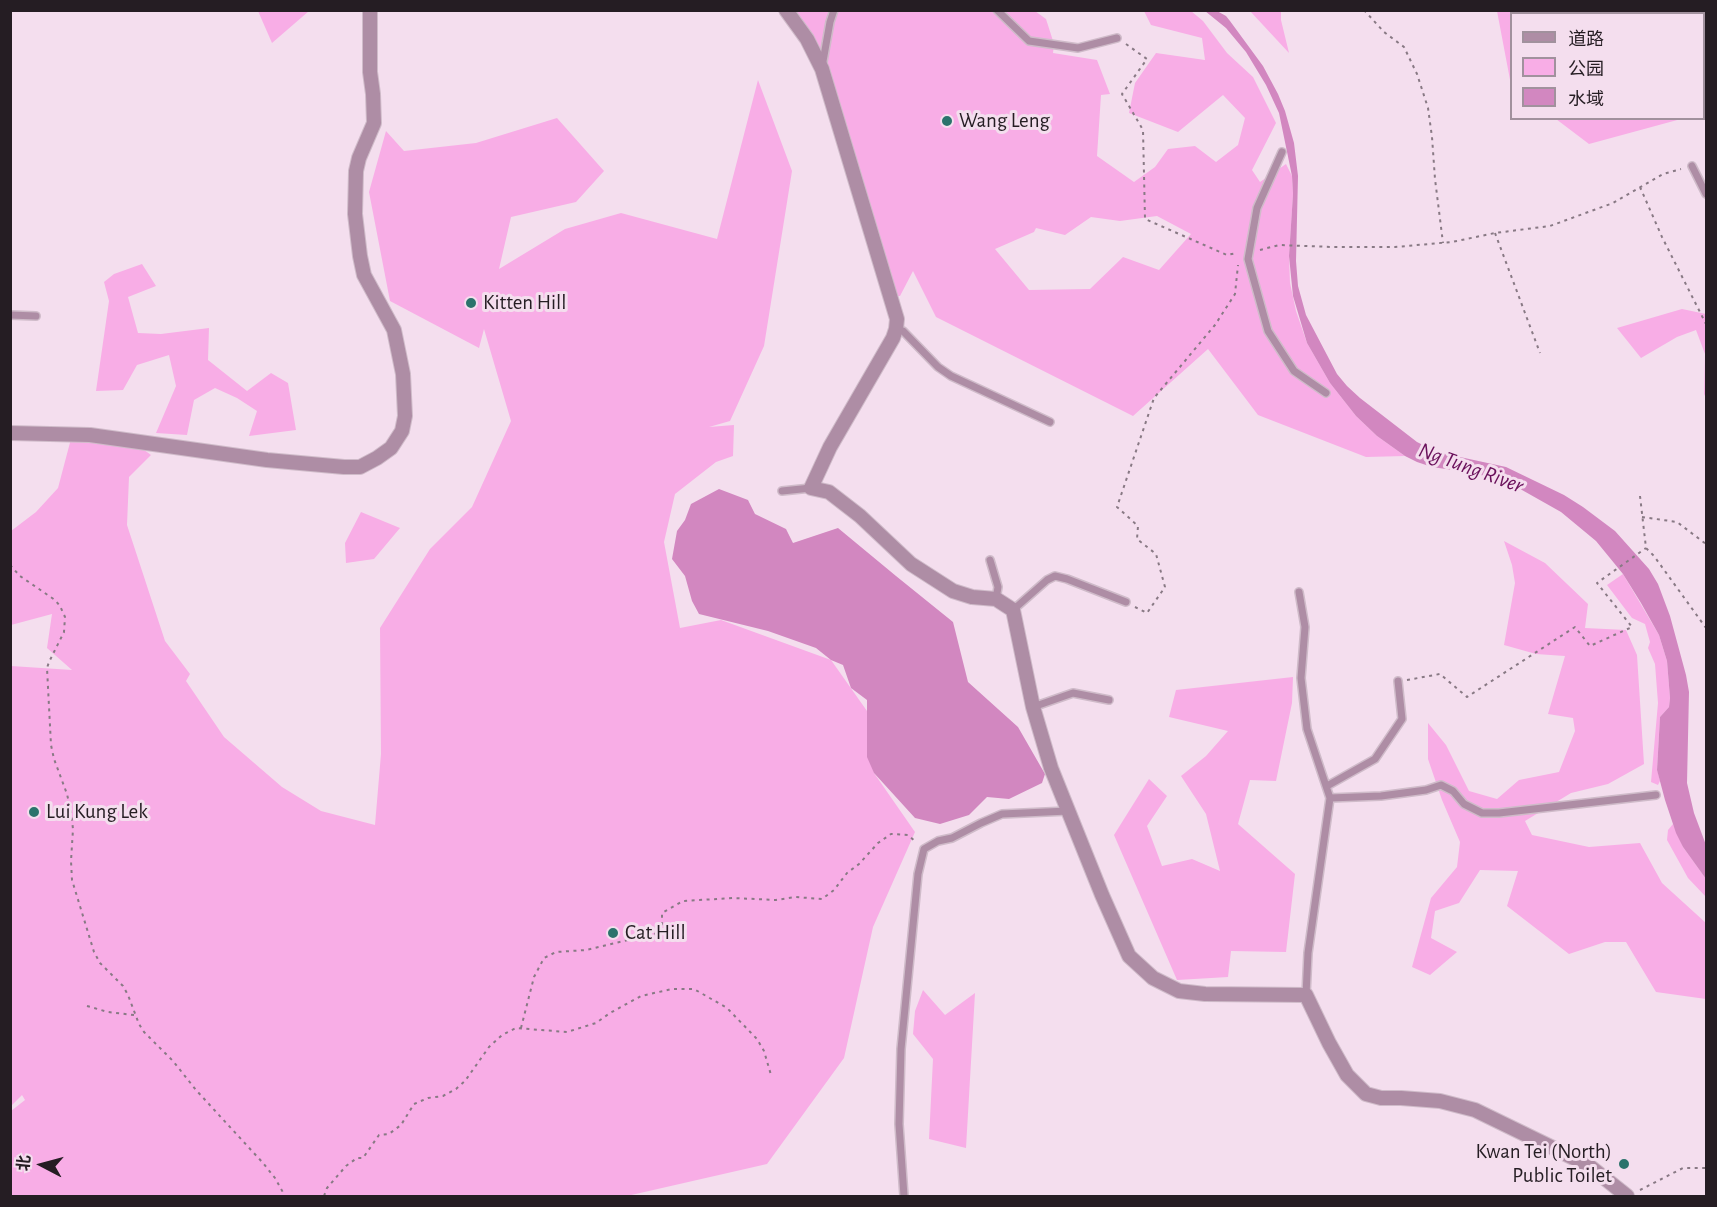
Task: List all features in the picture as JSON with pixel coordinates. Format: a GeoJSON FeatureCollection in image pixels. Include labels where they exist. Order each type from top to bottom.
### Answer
{"type":"FeatureCollection","features":[{"type":"Feature","properties":{"kind":"street"},"geometry":{"type":"LineString","coordinates":[[10,433],[90,435],[267,460],[344,467],[360,466],[391,448],[402,431],[405,416],[403,374],[394,330],[364,275],[355,214],[356,171],[374,123],[374,94],[370,72],[370,10]]}},
{"type":"Feature","properties":{"kind":"street"},"geometry":{"type":"LineString","coordinates":[[786,10],[807,39],[822,69],[897,319],[893,338],[830,447],[811,488],[829,492],[860,516],[911,564],[953,591],[972,597],[996,599],[1013,610],[1033,706],[1051,768],[1128,956],[1153,978],[1179,991],[1205,994],[1306,995],[1347,1075],[1366,1094],[1381,1098],[1440,1101],[1475,1110],[1588,1165],[1632,1194]]}},
{"type":"Feature","properties":{"kind":"lane"},"geometry":{"type":"LineString","coordinates":[[822,69],[834,10]]}},
{"type":"Feature","properties":{"kind":"lane"},"geometry":{"type":"LineString","coordinates":[[998,10],[1029,41],[1078,48],[1117,38]]}},
{"type":"Feature","properties":{"kind":"lane"},"geometry":{"type":"LineString","coordinates":[[1282,152],[1257,208],[1248,259],[1268,331],[1294,371],[1326,393]]}},
{"type":"Feature","properties":{"kind":"lane"},"geometry":{"type":"LineString","coordinates":[[1692,166],[1707,194]]}},
{"type":"Feature","properties":{"kind":"lane"},"geometry":{"type":"LineString","coordinates":[[10,315],[36,316]]}},
{"type":"Feature","properties":{"kind":"lane"},"geometry":{"type":"LineString","coordinates":[[896,330],[903,331],[938,367],[951,376],[1050,422]]}},
{"type":"Feature","properties":{"kind":"lane"},"geometry":{"type":"LineString","coordinates":[[782,491],[811,488]]}},
{"type":"Feature","properties":{"kind":"lane"},"geometry":{"type":"LineString","coordinates":[[990,560],[999,587],[996,599]]}},
{"type":"Feature","properties":{"kind":"lane"},"geometry":{"type":"LineString","coordinates":[[1013,610],[1047,580],[1055,576],[1126,602]]}},
{"type":"Feature","properties":{"kind":"lane"},"geometry":{"type":"LineString","coordinates":[[1299,592],[1305,627],[1301,678],[1307,729],[1330,798],[1308,953],[1306,995]]}},
{"type":"Feature","properties":{"kind":"lane"},"geometry":{"type":"LineString","coordinates":[[1327,786],[1375,759],[1402,719],[1398,681]]}},
{"type":"Feature","properties":{"kind":"lane"},"geometry":{"type":"LineString","coordinates":[[1033,706],[1073,693],[1109,700]]}},
{"type":"Feature","properties":{"kind":"lane"},"geometry":{"type":"LineString","coordinates":[[1330,798],[1381,796],[1426,790],[1441,785],[1453,792],[1464,804],[1482,813],[1499,813],[1656,795]]}},
{"type":"Feature","properties":{"kind":"lane"},"geometry":{"type":"LineString","coordinates":[[903,1197],[899,1125],[901,1049],[918,874],[924,849],[1002,814],[1068,811]]}},
{"type":"Feature","properties":{"kind":"path"},"geometry":{"type":"LineString","coordinates":[[1364,10],[1384,32],[1404,47],[1417,74],[1428,108],[1443,243]]}},
{"type":"Feature","properties":{"kind":"path"},"geometry":{"type":"LineString","coordinates":[[1117,38],[1147,59],[1122,94],[1143,130],[1145,219],[1227,255],[1279,244],[1395,247],[1443,243],[1550,226],[1613,202],[1663,174],[1692,166]]}},
{"type":"Feature","properties":{"kind":"path"},"geometry":{"type":"LineString","coordinates":[[1640,187],[1662,237],[1707,324]]}},
{"type":"Feature","properties":{"kind":"path"},"geometry":{"type":"LineString","coordinates":[[1495,233],[1540,353]]}},
{"type":"Feature","properties":{"kind":"path"},"geometry":{"type":"LineString","coordinates":[[1126,602],[1147,613],[1165,587],[1156,554],[1137,539],[1138,526],[1118,507],[1121,496],[1154,398],[1215,325],[1235,294],[1239,253]]}},
{"type":"Feature","properties":{"kind":"path"},"geometry":{"type":"LineString","coordinates":[[1640,496],[1646,548],[1707,628]]}},
{"type":"Feature","properties":{"kind":"path"},"geometry":{"type":"LineString","coordinates":[[1641,517],[1677,522],[1707,544]]}},
{"type":"Feature","properties":{"kind":"path"},"geometry":{"type":"LineString","coordinates":[[1398,681],[1440,674],[1467,698],[1575,627],[1590,646],[1632,627],[1597,583],[1646,548]]}},
{"type":"Feature","properties":{"kind":"path"},"geometry":{"type":"LineString","coordinates":[[10,565],[20,576],[55,600],[64,612],[64,632],[47,668],[52,754],[67,794],[72,821],[72,880],[94,952],[100,963],[123,986],[144,1032],[173,1060],[196,1090],[269,1170],[285,1197]]}},
{"type":"Feature","properties":{"kind":"path"},"geometry":{"type":"LineString","coordinates":[[521,1028],[534,977],[544,958],[556,951],[586,950],[662,932],[662,913],[683,901],[733,898],[776,900],[795,897],[822,898],[834,890],[847,873],[859,864],[878,843],[891,834],[908,835],[924,849]]}},
{"type":"Feature","properties":{"kind":"path"},"geometry":{"type":"LineString","coordinates":[[324,1197],[327,1188],[346,1166],[357,1158],[363,1158],[379,1135],[389,1134],[401,1125],[414,1104],[428,1098],[443,1096],[456,1089],[489,1047],[502,1035],[516,1028],[567,1032],[596,1023],[610,1012],[641,996],[672,989],[694,989],[727,1008],[757,1039],[764,1051],[771,1075]]}},
{"type":"Feature","properties":{"kind":"path"},"geometry":{"type":"LineString","coordinates":[[87,1005],[108,1012],[135,1015]]}},
{"type":"Feature","properties":{"kind":"path"},"geometry":{"type":"LineString","coordinates":[[1632,1194],[1683,1168],[1707,1168]]}},
{"type":"Feature","properties":{"kind":"green space"},"geometry":{"type":"Polygon","coordinates":[[[258,11],[309,11],[272,43],[258,11]]]}},
{"type":"Feature","properties":{"kind":"green space"},"geometry":{"type":"Polygon","coordinates":[[[782,11],[1035,11],[1046,19],[1054,44],[1053,53],[1097,60],[1110,94],[1101,95],[1097,156],[1134,182],[1155,167],[1168,149],[1195,146],[1216,162],[1238,145],[1245,118],[1223,95],[1178,132],[1129,113],[1135,83],[1156,53],[1205,60],[1202,38],[1151,25],[1144,11],[1191,11],[1203,21],[1227,53],[1253,77],[1276,123],[1252,170],[1260,182],[1286,164],[1292,176],[1290,283],[1296,311],[1307,343],[1330,383],[1356,416],[1377,436],[1405,456],[1366,457],[1258,415],[1208,349],[1133,416],[936,317],[913,271],[900,296],[883,296],[811,47],[782,11]],[[1157,216],[1120,221],[1091,217],[1065,235],[1036,228],[1034,232],[995,249],[1029,290],[1090,289],[1123,257],[1159,270],[1191,234],[1157,216]]]}},
{"type":"Feature","properties":{"kind":"green space"},"geometry":{"type":"Polygon","coordinates":[[[1250,11],[1281,11],[1289,53],[1250,11]]]}},
{"type":"Feature","properties":{"kind":"green space"},"geometry":{"type":"Polygon","coordinates":[[[1497,11],[1706,11],[1706,76],[1705,12],[1510,12],[1510,80],[1497,11]]]}},
{"type":"Feature","properties":{"kind":"green space"},"geometry":{"type":"Polygon","coordinates":[[[758,80],[792,171],[764,346],[730,421],[709,427],[734,425],[733,456],[716,462],[675,494],[664,542],[680,628],[721,620],[831,660],[867,711],[874,773],[915,832],[873,927],[844,1058],[767,1164],[627,1196],[11,1196],[11,1111],[25,1100],[22,1095],[11,1106],[11,666],[72,670],[47,648],[52,614],[11,625],[11,531],[36,512],[58,488],[72,435],[132,441],[151,455],[129,477],[127,525],[165,641],[190,674],[186,681],[224,737],[282,787],[321,811],[375,825],[381,754],[380,628],[430,549],[472,507],[511,421],[484,329],[479,348],[390,301],[369,192],[386,131],[404,151],[476,143],[557,118],[604,171],[576,202],[511,217],[499,269],[565,229],[621,213],[717,239],[758,80]]]}},
{"type":"Feature","properties":{"kind":"green space"},"geometry":{"type":"Polygon","coordinates":[[[1557,120],[1677,120],[1589,144],[1557,120]]]}},
{"type":"Feature","properties":{"kind":"green space"},"geometry":{"type":"Polygon","coordinates":[[[142,264],[156,286],[128,297],[138,333],[161,334],[209,328],[208,360],[247,391],[271,373],[288,383],[296,430],[249,436],[257,411],[215,388],[194,400],[187,435],[156,433],[176,386],[169,355],[137,365],[123,390],[96,391],[109,301],[104,282],[114,274],[142,264]]]}},
{"type":"Feature","properties":{"kind":"green space"},"geometry":{"type":"Polygon","coordinates":[[[1682,309],[1706,314],[1706,392],[1704,396],[1705,354],[1696,330],[1677,337],[1641,358],[1617,328],[1682,309]]]}},
{"type":"Feature","properties":{"kind":"green space"},"geometry":{"type":"Polygon","coordinates":[[[361,512],[400,528],[374,559],[346,563],[345,543],[361,512]]]}},
{"type":"Feature","properties":{"kind":"green space"},"geometry":{"type":"Polygon","coordinates":[[[1504,541],[1545,563],[1588,604],[1585,628],[1626,630],[1637,655],[1644,764],[1608,784],[1571,793],[1525,821],[1532,835],[1589,847],[1640,843],[1662,883],[1706,923],[1706,999],[1656,992],[1626,942],[1605,942],[1569,954],[1507,906],[1518,871],[1480,870],[1459,903],[1435,911],[1431,938],[1457,952],[1430,975],[1412,967],[1431,898],[1457,867],[1460,842],[1428,759],[1428,723],[1446,745],[1469,791],[1497,799],[1519,780],[1559,772],[1575,731],[1573,718],[1548,714],[1565,656],[1536,654],[1504,645],[1515,583],[1504,541]]]}},
{"type":"Feature","properties":{"kind":"green space"},"geometry":{"type":"Polygon","coordinates":[[[1623,574],[1659,635],[1667,661],[1670,698],[1669,707],[1660,717],[1657,769],[1660,781],[1658,785],[1651,782],[1658,703],[1655,664],[1648,648],[1650,642],[1645,624],[1632,618],[1607,585],[1623,574]]]}},
{"type":"Feature","properties":{"kind":"green space"},"geometry":{"type":"Polygon","coordinates":[[[1293,677],[1292,703],[1276,781],[1250,780],[1238,824],[1295,874],[1286,952],[1231,951],[1228,977],[1177,980],[1114,835],[1149,779],[1167,796],[1147,826],[1162,866],[1192,859],[1220,871],[1206,814],[1181,776],[1206,756],[1228,731],[1169,717],[1176,690],[1293,677]]]}},
{"type":"Feature","properties":{"kind":"green space"},"geometry":{"type":"Polygon","coordinates":[[[1673,824],[1683,847],[1706,879],[1706,897],[1688,878],[1667,840],[1668,830],[1673,824]]]}},
{"type":"Feature","properties":{"kind":"green space"},"geometry":{"type":"Polygon","coordinates":[[[923,990],[945,1015],[975,993],[966,1148],[929,1139],[933,1059],[913,1034],[915,1011],[923,990]]]}},
{"type":"Feature","properties":{"kind":"water","name":"Ng Tung River"},"geometry":{"type":"Polygon","coordinates":[[[1205,11],[1217,11],[1226,16],[1263,66],[1285,111],[1294,143],[1298,176],[1296,261],[1298,286],[1306,315],[1337,374],[1360,398],[1417,442],[1437,452],[1506,467],[1564,495],[1583,507],[1615,531],[1649,569],[1658,584],[1670,616],[1689,692],[1687,783],[1694,813],[1706,845],[1706,879],[1676,833],[1657,770],[1660,717],[1669,707],[1670,698],[1667,661],[1659,635],[1641,603],[1623,574],[1596,541],[1561,512],[1500,480],[1473,473],[1432,467],[1405,456],[1377,436],[1356,416],[1330,383],[1307,343],[1293,296],[1289,256],[1292,176],[1279,113],[1266,85],[1246,52],[1226,28],[1205,11]]]}},
{"type":"Feature","properties":{"kind":"water"},"geometry":{"type":"Polygon","coordinates":[[[719,489],[748,500],[755,514],[786,529],[793,543],[838,528],[953,622],[968,682],[1018,727],[1045,774],[1042,783],[1009,799],[987,797],[969,815],[940,824],[915,818],[874,773],[867,757],[867,700],[851,688],[843,665],[831,660],[816,648],[768,631],[699,614],[692,601],[685,576],[672,559],[677,531],[685,520],[691,504],[719,489]]]}},
{"type":"Feature","properties":{"kind":"place","name":"Wang Leng"},"geometry":{"type":"Point","coordinates":[947,121]}},
{"type":"Feature","properties":{"kind":"place","name":"Kitten Hill"},"geometry":{"type":"Point","coordinates":[471,303]}},
{"type":"Feature","properties":{"kind":"place","name":"Lui Kung Lek"},"geometry":{"type":"Point","coordinates":[34,812]}},
{"type":"Feature","properties":{"kind":"place","name":"Cat Hill"},"geometry":{"type":"Point","coordinates":[613,933]}},
{"type":"Feature","properties":{"kind":"place","name":"Kwan Tei (North) Public Toilet"},"geometry":{"type":"Point","coordinates":[1624,1164]}}]}
